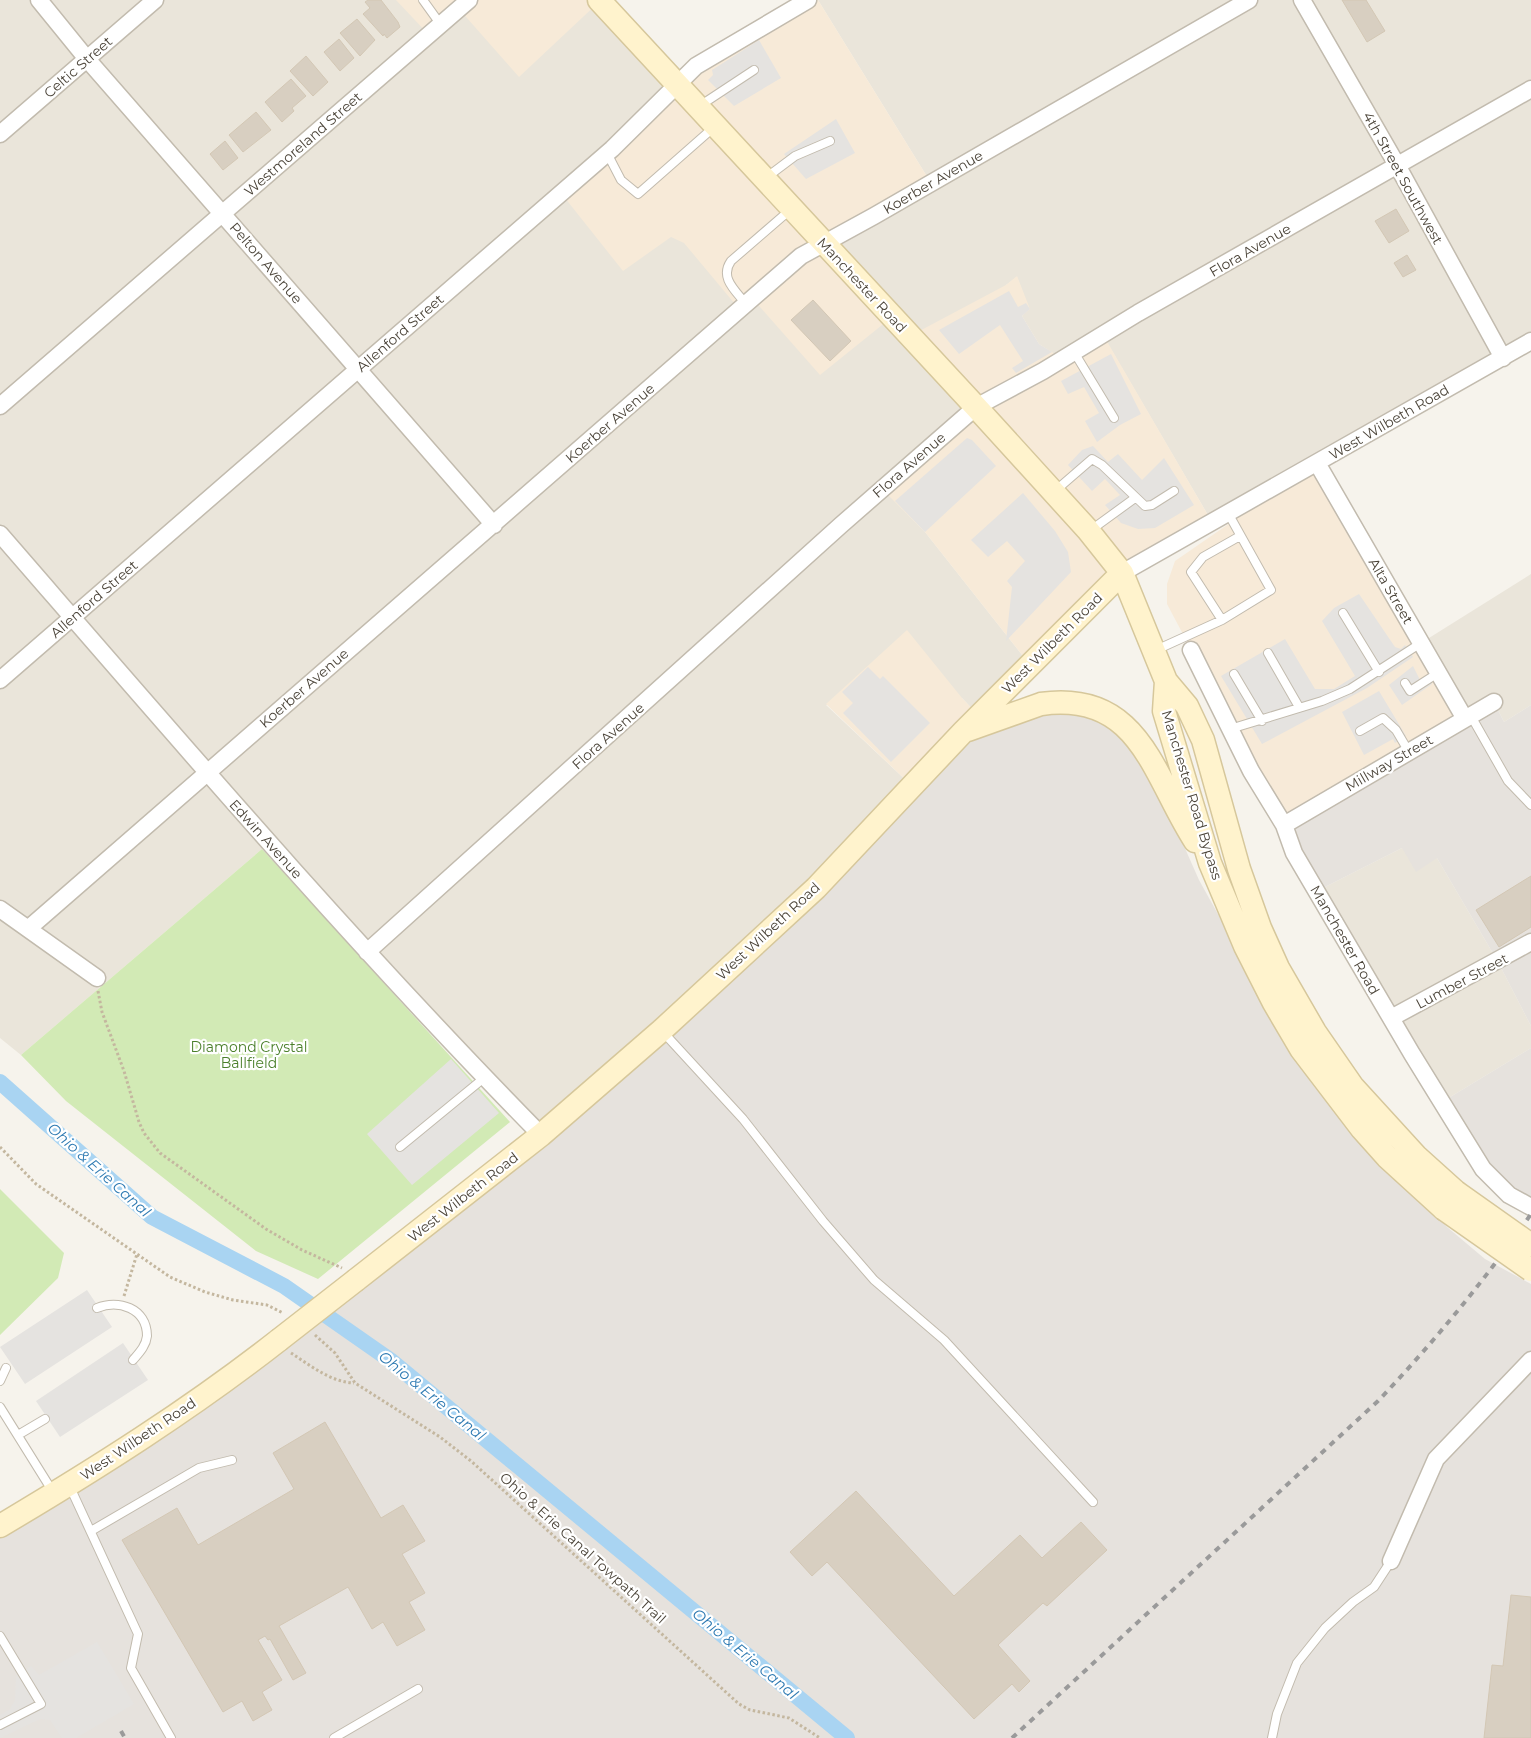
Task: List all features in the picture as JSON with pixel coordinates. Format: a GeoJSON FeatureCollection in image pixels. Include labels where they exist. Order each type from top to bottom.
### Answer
{"type":"FeatureCollection","features":[{"type":"Feature","properties":{"kind":"main road","name":"Manchester Road"},"geometry":{"type":"LineString","coordinates":[[599,0],[676,86],[1054,492],[1089,531],[1122,573]]}},
{"type":"Feature","properties":{"kind":"main road","name":"Manchester Road Bypass"},"geometry":{"type":"LineString","coordinates":[[1122,573],[1166,681],[1187,706],[1203,740],[1249,900],[1268,948],[1304,1014],[1331,1056],[1369,1106],[1416,1156],[1450,1200],[1531,1270]]}},
{"type":"Feature","properties":{"kind":"main road","name":"West Wilbeth Road"},"geometry":{"type":"LineString","coordinates":[[0,1526],[62,1489],[178,1414],[278,1342],[541,1135],[662,1030],[816,888],[963,732],[1122,573]]}},
{"type":"Feature","properties":{"kind":"main road","name":"Manchester Road Bypass"},"geometry":{"type":"LineString","coordinates":[[1166,681],[1164,712],[1210,863],[1248,952],[1274,1003],[1301,1049],[1362,1129],[1399,1168],[1450,1200],[1531,1245]]}},
{"type":"Feature","properties":{"kind":"main road"},"geometry":{"type":"LineString","coordinates":[[963,732],[1047,704],[1076,703],[1104,711],[1122,722],[1148,752],[1171,801],[1210,863]]}},
{"type":"Feature","properties":{"kind":"street","name":"Pelton Avenue"},"geometry":{"type":"LineString","coordinates":[[39,0],[87,59],[494,524]]}},
{"type":"Feature","properties":{"kind":"street","name":"Celtic Street"},"geometry":{"type":"LineString","coordinates":[[0,134],[156,0]]}},
{"type":"Feature","properties":{"kind":"street","name":"Westmoreland Street"},"geometry":{"type":"LineString","coordinates":[[0,406],[469,0]]}},
{"type":"Feature","properties":{"kind":"street","name":"Allenford Street"},"geometry":{"type":"LineString","coordinates":[[0,680],[607,153],[696,66],[808,0]]}},
{"type":"Feature","properties":{"kind":"street","name":"Koerber Avenue"},"geometry":{"type":"LineString","coordinates":[[29,928],[801,256],[1249,0]]}},
{"type":"Feature","properties":{"kind":"street","name":"4th Street Southwest"},"geometry":{"type":"LineString","coordinates":[[1302,0],[1397,165],[1503,358]]}},
{"type":"Feature","properties":{"kind":"street","name":"Flora Avenue"},"geometry":{"type":"LineString","coordinates":[[367,952],[841,525],[976,407],[1531,90]]}},
{"type":"Feature","properties":{"kind":"street","name":"West Wilbeth Road"},"geometry":{"type":"LineString","coordinates":[[1122,573],[1531,341]]}},
{"type":"Feature","properties":{"kind":"street","name":"Alta Street"},"geometry":{"type":"LineString","coordinates":[[1317,463],[1438,673],[1468,718]]}},
{"type":"Feature","properties":{"kind":"street","name":"Edwin Avenue"},"geometry":{"type":"LineString","coordinates":[[0,534],[207,773],[367,952],[484,1078],[541,1135]]}},
{"type":"Feature","properties":{"kind":"street","name":"Manchester Road"},"geometry":{"type":"LineString","coordinates":[[1191,650],[1251,770],[1284,825],[1294,853],[1484,1169],[1509,1194],[1531,1207]]}},
{"type":"Feature","properties":{"kind":"street","name":"Millway Street"},"geometry":{"type":"LineString","coordinates":[[1284,825],[1494,702]]}},
{"type":"Feature","properties":{"kind":"street"},"geometry":{"type":"LineString","coordinates":[[0,909],[97,978]]}},
{"type":"Feature","properties":{"kind":"street","name":"Lumber Street"},"geometry":{"type":"LineString","coordinates":[[1392,1018],[1531,942]]}},
{"type":"Feature","properties":{"kind":"street"},"geometry":{"type":"LineString","coordinates":[[1391,1561],[1436,1459],[1531,1360]]}},
{"type":"Feature","properties":{"kind":"lane"},"geometry":{"type":"LineString","coordinates":[[423,0],[441,25]]}},
{"type":"Feature","properties":{"kind":"lane"},"geometry":{"type":"LineString","coordinates":[[697,108],[754,70]]}},
{"type":"Feature","properties":{"kind":"lane"},"geometry":{"type":"LineString","coordinates":[[607,153],[621,180],[638,194],[714,126]]}},
{"type":"Feature","properties":{"kind":"lane"},"geometry":{"type":"LineString","coordinates":[[764,180],[795,156],[830,141]]}},
{"type":"Feature","properties":{"kind":"lane"},"geometry":{"type":"LineString","coordinates":[[746,304],[730,284],[726,276],[726,269],[730,261],[791,209]]}},
{"type":"Feature","properties":{"kind":"lane"},"geometry":{"type":"LineString","coordinates":[[1074,352],[1114,418]]}},
{"type":"Feature","properties":{"kind":"lane"},"geometry":{"type":"LineString","coordinates":[[1054,492],[1092,459],[1102,465],[1145,506],[1152,506],[1174,491]]}},
{"type":"Feature","properties":{"kind":"lane"},"geometry":{"type":"LineString","coordinates":[[1089,531],[1135,498]]}},
{"type":"Feature","properties":{"kind":"lane"},"geometry":{"type":"LineString","coordinates":[[1154,651],[1222,620],[1271,590],[1228,513]]}},
{"type":"Feature","properties":{"kind":"lane"},"geometry":{"type":"LineString","coordinates":[[1222,620],[1191,572],[1203,557],[1240,536]]}},
{"type":"Feature","properties":{"kind":"lane"},"geometry":{"type":"LineString","coordinates":[[1343,613],[1378,672]]}},
{"type":"Feature","properties":{"kind":"lane"},"geometry":{"type":"LineString","coordinates":[[1230,729],[1262,721],[1299,707],[1322,701],[1350,689],[1421,643]]}},
{"type":"Feature","properties":{"kind":"lane"},"geometry":{"type":"LineString","coordinates":[[1268,653],[1299,707]]}},
{"type":"Feature","properties":{"kind":"lane"},"geometry":{"type":"LineString","coordinates":[[1405,683],[1410,691],[1438,673]]}},
{"type":"Feature","properties":{"kind":"lane"},"geometry":{"type":"LineString","coordinates":[[1234,674],[1262,721]]}},
{"type":"Feature","properties":{"kind":"lane"},"geometry":{"type":"LineString","coordinates":[[1360,732],[1383,718],[1396,730],[1409,752]]}},
{"type":"Feature","properties":{"kind":"lane"},"geometry":{"type":"LineString","coordinates":[[1468,718],[1508,781],[1531,805]]}},
{"type":"Feature","properties":{"kind":"lane"},"geometry":{"type":"LineString","coordinates":[[662,1030],[743,1119],[823,1221],[874,1280],[944,1340],[1094,1502]]}},
{"type":"Feature","properties":{"kind":"lane"},"geometry":{"type":"LineString","coordinates":[[400,1147],[484,1078]]}},
{"type":"Feature","properties":{"kind":"lane"},"geometry":{"type":"LineString","coordinates":[[97,1308],[108,1304],[122,1304],[134,1310],[143,1322],[147,1336],[143,1349],[133,1360]]}},
{"type":"Feature","properties":{"kind":"lane"},"geometry":{"type":"LineString","coordinates":[[0,1381],[6,1368]]}},
{"type":"Feature","properties":{"kind":"lane"},"geometry":{"type":"LineString","coordinates":[[0,1407],[18,1435],[62,1489],[91,1531],[138,1634],[131,1668],[171,1738]]}},
{"type":"Feature","properties":{"kind":"lane"},"geometry":{"type":"LineString","coordinates":[[18,1435],[45,1419]]}},
{"type":"Feature","properties":{"kind":"lane"},"geometry":{"type":"LineString","coordinates":[[91,1531],[199,1468],[232,1460]]}},
{"type":"Feature","properties":{"kind":"lane"},"geometry":{"type":"LineString","coordinates":[[1272,1738],[1277,1714],[1297,1663],[1325,1628],[1353,1602],[1374,1587],[1391,1561]]}},
{"type":"Feature","properties":{"kind":"lane"},"geometry":{"type":"LineString","coordinates":[[0,1725],[40,1704],[1,1640]]}},
{"type":"Feature","properties":{"kind":"lane"},"geometry":{"type":"LineString","coordinates":[[334,1738],[418,1689]]}},
{"type":"Feature","properties":{"kind":"path"},"geometry":{"type":"LineString","coordinates":[[97,978],[102,1012],[124,1071],[139,1122],[152,1145],[160,1153],[266,1229],[302,1250],[340,1266],[356,1280]]}},
{"type":"Feature","properties":{"kind":"path"},"geometry":{"type":"LineString","coordinates":[[0,1147],[36,1184],[137,1254],[186,1285],[222,1297]]}},
{"type":"Feature","properties":{"kind":"path"},"geometry":{"type":"LineString","coordinates":[[122,1304],[137,1254]]}},
{"type":"Feature","properties":{"kind":"path"},"geometry":{"type":"LineString","coordinates":[[278,1342],[331,1377],[343,1383],[355,1383]]}},
{"type":"Feature","properties":{"kind":"path","name":"Ohio & Erie Canal Towpath Trail"},"geometry":{"type":"LineString","coordinates":[[340,1360],[355,1383],[440,1437],[471,1461],[732,1698],[750,1710],[789,1718],[820,1738]]}},
{"type":"Feature","properties":{"kind":"shaded area"},"geometry":{"type":"Polygon","coordinates":[[[0,0],[598,0],[676,86],[931,183],[818,0],[1531,0],[1531,341],[1212,522],[1105,339],[1062,359],[1039,344],[1022,316],[1029,309],[1017,277],[1006,285],[976,407],[883,489],[925,532],[1030,665],[979,716],[962,698],[826,705],[912,786],[541,1135],[268,841],[262,849],[21,1055],[0,1038],[0,0]]]}},
{"type":"Feature","properties":{"kind":"shaded area"},"geometry":{"type":"Polygon","coordinates":[[[396,0],[600,1],[519,77],[459,9],[429,35],[396,0]]]}},
{"type":"Feature","properties":{"kind":"shaded area"},"geometry":{"type":"Polygon","coordinates":[[[808,0],[818,0],[931,183],[824,244],[892,317],[820,375],[753,299],[740,310],[684,243],[671,237],[623,271],[561,193],[676,86],[808,0]]]}},
{"type":"Feature","properties":{"kind":"shaded area"},"geometry":{"type":"Polygon","coordinates":[[[759,40],[781,78],[734,106],[708,80],[713,75],[712,70],[759,40]]]}},
{"type":"Feature","properties":{"kind":"shaded area"},"geometry":{"type":"Polygon","coordinates":[[[836,119],[855,153],[806,179],[784,154],[836,119]]]}},
{"type":"Feature","properties":{"kind":"shaded area"},"geometry":{"type":"Polygon","coordinates":[[[1017,276],[1030,309],[1022,316],[1039,344],[1063,359],[1105,338],[1212,522],[1122,573],[1030,665],[925,532],[882,489],[976,407],[910,336],[1006,285],[1017,276]]]}},
{"type":"Feature","properties":{"kind":"shaded area"},"geometry":{"type":"Polygon","coordinates":[[[1009,291],[1018,307],[1026,303],[1030,309],[1022,316],[1039,344],[1052,352],[1016,373],[1012,368],[1023,361],[1000,325],[959,354],[939,330],[1009,291]]]}},
{"type":"Feature","properties":{"kind":"shaded area"},"geometry":{"type":"Polygon","coordinates":[[[1111,354],[1141,414],[1120,425],[1097,442],[1085,421],[1099,413],[1084,387],[1068,394],[1061,381],[1111,354]]]}},
{"type":"Feature","properties":{"kind":"shaded area"},"geometry":{"type":"Polygon","coordinates":[[[967,438],[972,440],[996,466],[925,532],[895,501],[967,438]]]}},
{"type":"Feature","properties":{"kind":"shaded area"},"geometry":{"type":"Polygon","coordinates":[[[1093,446],[1108,462],[1118,454],[1142,480],[1164,458],[1194,505],[1155,528],[1138,529],[1121,523],[1105,505],[1120,495],[1105,479],[1092,491],[1068,465],[1082,450],[1093,446]]]}},
{"type":"Feature","properties":{"kind":"shaded area"},"geometry":{"type":"Polygon","coordinates":[[[1317,463],[1465,719],[1284,825],[1167,604],[1167,584],[1175,561],[1317,463]]]}},
{"type":"Feature","properties":{"kind":"shaded area"},"geometry":{"type":"Polygon","coordinates":[[[1023,493],[1055,531],[1068,552],[1071,572],[1006,641],[1012,587],[1007,581],[1025,561],[1007,541],[988,557],[971,540],[1023,493]]]}},
{"type":"Feature","properties":{"kind":"shaded area"},"geometry":{"type":"Polygon","coordinates":[[[1531,574],[1531,705],[1504,722],[1494,702],[1465,719],[1421,643],[1531,574]]]}},
{"type":"Feature","properties":{"kind":"shaded area"},"geometry":{"type":"Polygon","coordinates":[[[1359,594],[1395,647],[1401,649],[1405,645],[1413,657],[1367,688],[1262,744],[1221,676],[1285,639],[1315,689],[1334,689],[1355,676],[1322,621],[1334,608],[1359,594]]]}},
{"type":"Feature","properties":{"kind":"shaded area"},"geometry":{"type":"Polygon","coordinates":[[[907,630],[979,716],[912,786],[826,704],[907,630]]]}},
{"type":"Feature","properties":{"kind":"shaded area"},"geometry":{"type":"Polygon","coordinates":[[[1413,666],[1420,680],[1428,675],[1432,684],[1402,705],[1389,685],[1413,666]]]}},
{"type":"Feature","properties":{"kind":"shaded area"},"geometry":{"type":"Polygon","coordinates":[[[868,667],[880,679],[883,676],[930,723],[891,762],[843,713],[853,703],[842,692],[868,667]]]}},
{"type":"Feature","properties":{"kind":"shaded area"},"geometry":{"type":"Polygon","coordinates":[[[1379,691],[1406,736],[1395,743],[1393,739],[1364,755],[1342,712],[1379,691]]]}},
{"type":"Feature","properties":{"kind":"shaded area"},"geometry":{"type":"Polygon","coordinates":[[[1494,702],[1504,722],[1531,705],[1531,1026],[1498,962],[1437,858],[1416,872],[1402,848],[1317,891],[1284,825],[1494,702]]]}},
{"type":"Feature","properties":{"kind":"shaded area"},"geometry":{"type":"Polygon","coordinates":[[[1041,704],[1095,718],[1135,748],[1157,785],[1199,880],[1239,952],[1404,1180],[1447,1227],[1485,1259],[1531,1284],[1531,1738],[0,1738],[0,1526],[54,1494],[541,1135],[816,888],[963,732],[1041,704]]]}},
{"type":"Feature","properties":{"kind":"shaded area"},"geometry":{"type":"Polygon","coordinates":[[[1402,848],[1437,858],[1498,962],[1531,1026],[1531,1048],[1442,1102],[1317,891],[1402,848]]]}},
{"type":"Feature","properties":{"kind":"shaded area"},"geometry":{"type":"Polygon","coordinates":[[[1531,1048],[1531,1201],[1509,1195],[1442,1102],[1531,1048]]]}},
{"type":"Feature","properties":{"kind":"shaded area"},"geometry":{"type":"Polygon","coordinates":[[[451,1059],[499,1113],[412,1185],[367,1134],[451,1059]]]}},
{"type":"Feature","properties":{"kind":"shaded area"},"geometry":{"type":"Polygon","coordinates":[[[87,1290],[112,1327],[25,1384],[0,1347],[87,1290]]]}},
{"type":"Feature","properties":{"kind":"shaded area"},"geometry":{"type":"Polygon","coordinates":[[[123,1343],[148,1380],[60,1437],[36,1401],[123,1343]]]}},
{"type":"Feature","properties":{"kind":"shaded area"},"geometry":{"type":"Polygon","coordinates":[[[97,1642],[134,1704],[76,1738],[62,1738],[50,1720],[40,1719],[0,1738],[0,1715],[10,1709],[15,1700],[16,1676],[31,1666],[39,1675],[97,1642]]]}},
{"type":"Feature","properties":{"kind":"green space","name":"Diamond Crystal Ballfield"},"geometry":{"type":"Polygon","coordinates":[[[262,849],[510,1122],[318,1279],[256,1251],[66,1101],[21,1055],[262,849]]]}},
{"type":"Feature","properties":{"kind":"green space"},"geometry":{"type":"Polygon","coordinates":[[[0,1189],[64,1253],[58,1278],[0,1335],[0,1189]]]}},
{"type":"Feature","properties":{"kind":"building"},"geometry":{"type":"Polygon","coordinates":[[[368,0],[381,0],[398,22],[400,27],[387,38],[363,14],[370,8],[365,2],[368,0]]]}},
{"type":"Feature","properties":{"kind":"building"},"geometry":{"type":"Polygon","coordinates":[[[1342,0],[1366,0],[1385,31],[1367,42],[1342,0]]]}},
{"type":"Feature","properties":{"kind":"building"},"geometry":{"type":"Polygon","coordinates":[[[357,19],[375,40],[360,56],[340,33],[357,19]]]}},
{"type":"Feature","properties":{"kind":"building"},"geometry":{"type":"Polygon","coordinates":[[[339,39],[354,58],[340,71],[324,52],[339,39]]]}},
{"type":"Feature","properties":{"kind":"building"},"geometry":{"type":"Polygon","coordinates":[[[306,56],[328,82],[313,96],[290,71],[306,56]]]}},
{"type":"Feature","properties":{"kind":"building"},"geometry":{"type":"Polygon","coordinates":[[[291,79],[306,96],[292,108],[294,111],[282,122],[265,102],[291,79]]]}},
{"type":"Feature","properties":{"kind":"building"},"geometry":{"type":"Polygon","coordinates":[[[256,112],[271,130],[243,152],[229,135],[256,112]]]}},
{"type":"Feature","properties":{"kind":"building"},"geometry":{"type":"Polygon","coordinates":[[[225,141],[238,158],[223,170],[210,154],[225,141]]]}},
{"type":"Feature","properties":{"kind":"building"},"geometry":{"type":"Polygon","coordinates":[[[1396,209],[1409,231],[1389,243],[1375,221],[1396,209]]]}},
{"type":"Feature","properties":{"kind":"building"},"geometry":{"type":"Polygon","coordinates":[[[1407,255],[1416,270],[1403,277],[1394,263],[1407,255]]]}},
{"type":"Feature","properties":{"kind":"building"},"geometry":{"type":"Polygon","coordinates":[[[813,300],[851,341],[830,361],[791,320],[813,300]]]}},
{"type":"Feature","properties":{"kind":"building"},"geometry":{"type":"Polygon","coordinates":[[[1531,876],[1531,927],[1499,947],[1476,910],[1531,876]]]}},
{"type":"Feature","properties":{"kind":"building"},"geometry":{"type":"Polygon","coordinates":[[[325,1422],[381,1518],[403,1505],[425,1541],[402,1554],[425,1593],[409,1602],[425,1630],[397,1646],[383,1622],[372,1629],[348,1587],[279,1626],[306,1673],[293,1680],[270,1639],[268,1640],[265,1636],[258,1640],[282,1680],[262,1692],[272,1710],[253,1721],[242,1701],[223,1712],[122,1540],[177,1508],[198,1545],[294,1489],[273,1453],[325,1422]]]}},
{"type":"Feature","properties":{"kind":"building"},"geometry":{"type":"Polygon","coordinates":[[[856,1491],[954,1596],[1020,1535],[1042,1558],[1081,1522],[1107,1550],[1047,1606],[1043,1603],[998,1645],[1030,1681],[1019,1692],[1012,1684],[974,1719],[827,1562],[812,1576],[790,1552],[856,1491]]]}},
{"type":"Feature","properties":{"kind":"building"},"geometry":{"type":"Polygon","coordinates":[[[1511,1595],[1531,1597],[1531,1738],[1484,1738],[1492,1665],[1503,1666],[1511,1595]]]}},
{"type":"Feature","properties":{"kind":"waterway","name":"Ohio & Erie Canal"},"geometry":{"type":"LineString","coordinates":[[0,1082],[152,1217],[284,1286],[390,1360],[847,1738]]}},
{"type":"Feature","properties":{"kind":"railway"},"geometry":{"type":"LineString","coordinates":[[1012,1738],[1378,1401],[1458,1310],[1496,1263],[1531,1214]]}},
{"type":"Feature","properties":{"kind":"railway"},"geometry":{"type":"LineString","coordinates":[[121,1731],[125,1738]]}}]}
